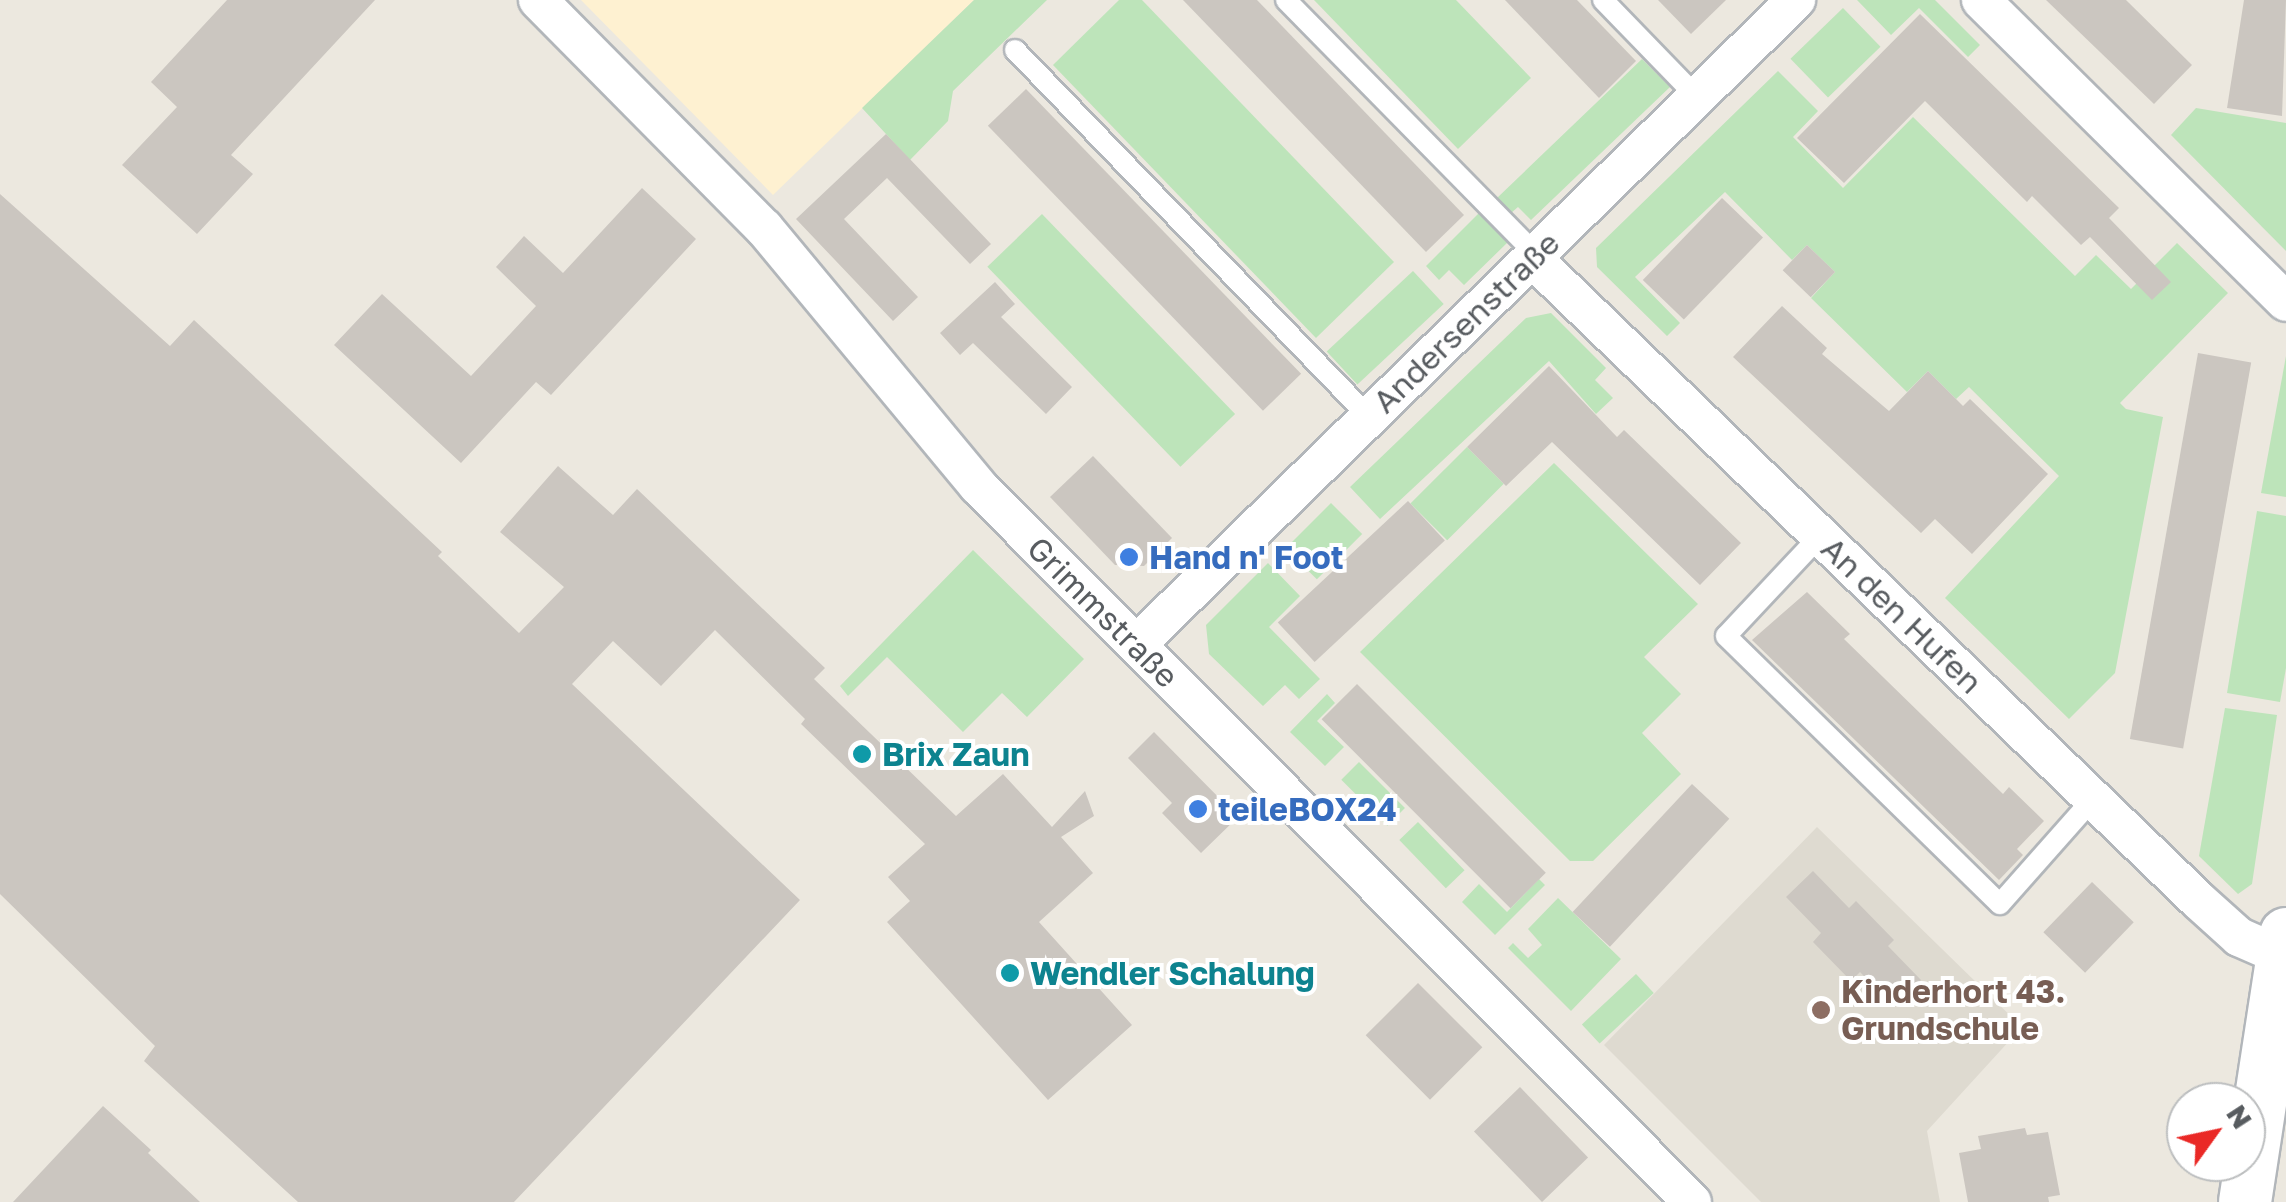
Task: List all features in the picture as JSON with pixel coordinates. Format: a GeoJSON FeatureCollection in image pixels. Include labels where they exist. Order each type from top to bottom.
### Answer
{"type":"FeatureCollection","features":[{"type":"Feature","properties":{"kind":"street","name":"Grimmstraße"},"geometry":{"type":"LineString","coordinates":[[538,0],[764,228],[978,486],[1692,1202]]}},
{"type":"Feature","properties":{"kind":"street","name":"Andersenstraße"},"geometry":{"type":"LineString","coordinates":[[1136,645],[1796,0]]}},
{"type":"Feature","properties":{"kind":"street"},"geometry":{"type":"LineString","coordinates":[[1980,0],[2286,302]]}},
{"type":"Feature","properties":{"kind":"street","name":"An den Hufen"},"geometry":{"type":"LineString","coordinates":[[1534,256],[2239,937],[2284,945]]}},
{"type":"Feature","properties":{"kind":"street"},"geometry":{"type":"LineString","coordinates":[[2245,1202],[2284,945]]}},
{"type":"Feature","properties":{"kind":"lane"},"geometry":{"type":"LineString","coordinates":[[1286,0],[1534,256]]}},
{"type":"Feature","properties":{"kind":"lane"},"geometry":{"type":"LineString","coordinates":[[1603,0],[1697,96]]}},
{"type":"Feature","properties":{"kind":"lane"},"geometry":{"type":"LineString","coordinates":[[1015,50],[1369,418]]}},
{"type":"Feature","properties":{"kind":"lane"},"geometry":{"type":"LineString","coordinates":[[1820,536],[1726,636],[2000,904],[2093,799]]}},
{"type":"Feature","properties":{"kind":"shaded area"},"geometry":{"type":"Polygon","coordinates":[[[581,0],[974,0],[773,195],[581,0]]]}},
{"type":"Feature","properties":{"kind":"shaded area","name":"Kinderhort 43. Grundschule"},"geometry":{"type":"Polygon","coordinates":[[[1817,827],[2022,1027],[1927,1131],[1940,1202],[1761,1202],[1604,1045],[1817,827]]]}},
{"type":"Feature","properties":{"kind":"green space"},"geometry":{"type":"Polygon","coordinates":[[[974,0],[1047,0],[953,91],[948,121],[910,160],[862,108],[974,0]]]}},
{"type":"Feature","properties":{"kind":"green space"},"geometry":{"type":"Polygon","coordinates":[[[1119,0],[1142,0],[1394,262],[1316,338],[1053,65],[1119,0]]]}},
{"type":"Feature","properties":{"kind":"green space"},"geometry":{"type":"Polygon","coordinates":[[[1314,0],[1456,0],[1531,78],[1458,149],[1314,0]]]}},
{"type":"Feature","properties":{"kind":"green space"},"geometry":{"type":"Polygon","coordinates":[[[1857,0],[1935,0],[1980,45],[1968,57],[1919,8],[1891,35],[1857,0]]]}},
{"type":"Feature","properties":{"kind":"green space"},"geometry":{"type":"Polygon","coordinates":[[[1843,8],[1881,47],[1828,98],[1790,59],[1843,8]]]}},
{"type":"Feature","properties":{"kind":"green space"},"geometry":{"type":"Polygon","coordinates":[[[1642,59],[1670,87],[1531,220],[1518,207],[1511,213],[1497,198],[1642,59]]]}},
{"type":"Feature","properties":{"kind":"green space"},"geometry":{"type":"Polygon","coordinates":[[[1778,71],[1818,111],[1793,137],[1843,188],[1913,117],[2075,276],[2096,255],[2131,289],[2177,243],[2228,293],[2120,403],[2126,409],[2163,417],[2115,673],[2069,719],[1945,598],[2059,476],[1969,387],[1956,399],[1928,371],[1907,392],[1811,298],[1835,272],[1807,245],[1792,260],[1725,192],[1635,277],[1680,323],[1667,336],[1597,267],[1596,248],[1778,71]]]}},
{"type":"Feature","properties":{"kind":"green space"},"geometry":{"type":"Polygon","coordinates":[[[2196,108],[2286,123],[2286,251],[2171,135],[2196,108]]]}},
{"type":"Feature","properties":{"kind":"green space"},"geometry":{"type":"Polygon","coordinates":[[[1479,213],[1508,242],[1464,285],[1449,270],[1439,280],[1426,266],[1479,213]]]}},
{"type":"Feature","properties":{"kind":"green space"},"geometry":{"type":"Polygon","coordinates":[[[1042,214],[1235,414],[1180,467],[987,267],[1042,214]]]}},
{"type":"Feature","properties":{"kind":"green space"},"geometry":{"type":"Polygon","coordinates":[[[1413,271],[1444,304],[1357,384],[1327,351],[1413,271]]]}},
{"type":"Feature","properties":{"kind":"green space"},"geometry":{"type":"Polygon","coordinates":[[[1551,313],[1606,368],[1595,380],[1613,398],[1596,414],[1549,361],[1380,519],[1350,487],[1526,318],[1551,313]]]}},
{"type":"Feature","properties":{"kind":"green space"},"geometry":{"type":"Polygon","coordinates":[[[2286,356],[2286,497],[2261,493],[2286,356]]]}},
{"type":"Feature","properties":{"kind":"green space"},"geometry":{"type":"Polygon","coordinates":[[[1467,447],[1504,484],[1447,540],[1410,504],[1467,447]]]}},
{"type":"Feature","properties":{"kind":"green space"},"geometry":{"type":"Polygon","coordinates":[[[1554,463],[1698,604],[1644,657],[1681,694],[1642,733],[1681,774],[1593,861],[1570,861],[1360,652],[1554,463]]]}},
{"type":"Feature","properties":{"kind":"green space"},"geometry":{"type":"Polygon","coordinates":[[[1331,503],[1362,534],[1317,579],[1286,548],[1331,503]]]}},
{"type":"Feature","properties":{"kind":"green space"},"geometry":{"type":"Polygon","coordinates":[[[2257,511],[2286,516],[2286,668],[2280,702],[2227,693],[2257,511]]]}},
{"type":"Feature","properties":{"kind":"green space"},"geometry":{"type":"Polygon","coordinates":[[[973,550],[1084,659],[1027,717],[1002,693],[963,732],[887,657],[848,696],[840,686],[973,550]]]}},
{"type":"Feature","properties":{"kind":"green space"},"geometry":{"type":"Polygon","coordinates":[[[1268,563],[1300,596],[1269,627],[1320,679],[1299,699],[1285,685],[1263,706],[1209,654],[1206,625],[1268,563]]]}},
{"type":"Feature","properties":{"kind":"green space"},"geometry":{"type":"Polygon","coordinates":[[[1327,694],[1335,703],[1317,721],[1344,747],[1325,766],[1290,732],[1327,694]]]}},
{"type":"Feature","properties":{"kind":"green space"},"geometry":{"type":"Polygon","coordinates":[[[2225,708],[2277,715],[2252,884],[2238,894],[2199,856],[2225,708]]]}},
{"type":"Feature","properties":{"kind":"green space"},"geometry":{"type":"Polygon","coordinates":[[[1359,762],[1405,808],[1387,826],[1341,780],[1359,762]]]}},
{"type":"Feature","properties":{"kind":"green space"},"geometry":{"type":"Polygon","coordinates":[[[1418,822],[1465,870],[1446,888],[1399,840],[1418,822]]]}},
{"type":"Feature","properties":{"kind":"green space"},"geometry":{"type":"Polygon","coordinates":[[[1539,879],[1545,885],[1495,935],[1462,902],[1479,884],[1507,912],[1539,879]]]}},
{"type":"Feature","properties":{"kind":"green space"},"geometry":{"type":"Polygon","coordinates":[[[1558,898],[1621,959],[1571,1011],[1508,948],[1513,943],[1528,958],[1542,945],[1528,929],[1558,898]]]}},
{"type":"Feature","properties":{"kind":"green space"},"geometry":{"type":"Polygon","coordinates":[[[1636,974],[1654,993],[1600,1043],[1582,1024],[1636,974]]]}},
{"type":"Feature","properties":{"kind":"building"},"geometry":{"type":"Polygon","coordinates":[[[227,0],[375,0],[231,155],[253,174],[197,234],[122,165],[177,107],[151,82],[227,0]]]}},
{"type":"Feature","properties":{"kind":"building"},"geometry":{"type":"Polygon","coordinates":[[[1183,0],[1257,0],[1464,215],[1426,252],[1183,0]]]}},
{"type":"Feature","properties":{"kind":"building"},"geometry":{"type":"Polygon","coordinates":[[[1505,0],[1577,0],[1636,61],[1599,98],[1505,0]]]}},
{"type":"Feature","properties":{"kind":"building"},"geometry":{"type":"Polygon","coordinates":[[[1658,0],[1726,0],[1691,34],[1658,0]]]}},
{"type":"Feature","properties":{"kind":"building"},"geometry":{"type":"Polygon","coordinates":[[[2046,0],[2126,0],[2192,65],[2154,104],[2046,0]]]}},
{"type":"Feature","properties":{"kind":"building"},"geometry":{"type":"Polygon","coordinates":[[[2244,0],[2286,0],[2282,116],[2227,108],[2244,0]]]}},
{"type":"Feature","properties":{"kind":"building"},"geometry":{"type":"Polygon","coordinates":[[[1920,14],[2119,208],[2109,218],[2171,282],[2152,300],[2090,237],[2081,245],[2032,196],[2027,202],[1925,101],[1844,183],[1797,138],[1920,14]]]}},
{"type":"Feature","properties":{"kind":"building"},"geometry":{"type":"Polygon","coordinates":[[[1026,89],[1301,374],[1263,411],[988,126],[1026,89]]]}},
{"type":"Feature","properties":{"kind":"building"},"geometry":{"type":"Polygon","coordinates":[[[886,134],[991,244],[970,264],[887,178],[844,219],[918,297],[893,321],[796,219],[886,134]]]}},
{"type":"Feature","properties":{"kind":"building"},"geometry":{"type":"Polygon","coordinates":[[[642,188],[696,239],[551,395],[536,382],[461,463],[334,345],[382,294],[471,376],[536,306],[496,267],[524,236],[563,273],[642,188]]]}},
{"type":"Feature","properties":{"kind":"building"},"geometry":{"type":"Polygon","coordinates":[[[0,194],[170,346],[194,320],[442,552],[438,556],[519,633],[564,587],[500,532],[558,466],[613,515],[637,489],[825,668],[814,679],[956,816],[1003,774],[1052,827],[1085,791],[1094,816],[1061,837],[1093,873],[1039,922],[1132,1025],[1048,1100],[887,922],[910,901],[888,877],[925,844],[801,724],[805,719],[715,630],[661,686],[613,641],[572,684],[800,900],[514,1202],[298,1202],[144,1061],[155,1046],[0,894],[0,194]]]}},
{"type":"Feature","properties":{"kind":"building"},"geometry":{"type":"Polygon","coordinates":[[[1722,198],[1763,238],[1684,320],[1643,280],[1722,198]]]}},
{"type":"Feature","properties":{"kind":"building"},"geometry":{"type":"Polygon","coordinates":[[[1807,245],[1835,272],[1811,297],[1783,270],[1807,245]]]}},
{"type":"Feature","properties":{"kind":"building"},"geometry":{"type":"Polygon","coordinates":[[[995,282],[1015,304],[1001,317],[1072,387],[1046,414],[973,343],[960,355],[940,333],[995,282]]]}},
{"type":"Feature","properties":{"kind":"building"},"geometry":{"type":"Polygon","coordinates":[[[1782,306],[1827,348],[1822,354],[1889,411],[1928,371],[1963,406],[1970,399],[2048,474],[1972,554],[1935,519],[1921,533],[1733,357],[1782,306]]]}},
{"type":"Feature","properties":{"kind":"building"},"geometry":{"type":"Polygon","coordinates":[[[2198,353],[2251,362],[2183,748],[2130,739],[2198,353]]]}},
{"type":"Feature","properties":{"kind":"building"},"geometry":{"type":"Polygon","coordinates":[[[1549,366],[1617,437],[1624,430],[1741,543],[1700,585],[1552,442],[1506,486],[1467,447],[1549,366]]]}},
{"type":"Feature","properties":{"kind":"building"},"geometry":{"type":"Polygon","coordinates":[[[1093,456],[1172,538],[1144,566],[1115,565],[1050,497],[1093,456]]]}},
{"type":"Feature","properties":{"kind":"building"},"geometry":{"type":"Polygon","coordinates":[[[1408,501],[1445,540],[1315,662],[1278,622],[1408,501]]]}},
{"type":"Feature","properties":{"kind":"building"},"geometry":{"type":"Polygon","coordinates":[[[1807,592],[1850,634],[1844,639],[2003,794],[2009,787],[2044,821],[2017,849],[2023,855],[1999,880],[1752,640],[1807,592]]]}},
{"type":"Feature","properties":{"kind":"building"},"geometry":{"type":"Polygon","coordinates":[[[1357,684],[1546,873],[1510,908],[1322,719],[1357,684]]]}},
{"type":"Feature","properties":{"kind":"building"},"geometry":{"type":"Polygon","coordinates":[[[1154,732],[1238,817],[1201,853],[1162,813],[1172,803],[1128,758],[1154,732]]]}},
{"type":"Feature","properties":{"kind":"building"},"geometry":{"type":"Polygon","coordinates":[[[1692,784],[1729,819],[1610,947],[1573,912],[1692,784]]]}},
{"type":"Feature","properties":{"kind":"building"},"geometry":{"type":"Polygon","coordinates":[[[1813,871],[1849,908],[1856,901],[1894,940],[1888,946],[1921,980],[1894,1007],[1860,972],[1851,981],[1813,942],[1821,933],[1786,897],[1813,871]]]}},
{"type":"Feature","properties":{"kind":"building"},"geometry":{"type":"Polygon","coordinates":[[[2092,882],[2134,922],[2085,973],[2043,932],[2092,882]]]}},
{"type":"Feature","properties":{"kind":"building"},"geometry":{"type":"Polygon","coordinates":[[[1418,983],[1482,1047],[1430,1100],[1366,1035],[1418,983]]]}},
{"type":"Feature","properties":{"kind":"building"},"geometry":{"type":"Polygon","coordinates":[[[1520,1087],[1588,1157],[1542,1202],[1474,1131],[1520,1087]]]}},
{"type":"Feature","properties":{"kind":"building"},"geometry":{"type":"Polygon","coordinates":[[[103,1106],[151,1150],[148,1153],[200,1202],[13,1202],[103,1106]]]}},
{"type":"Feature","properties":{"kind":"building"},"geometry":{"type":"Polygon","coordinates":[[[2025,1128],[2027,1135],[2048,1132],[2060,1195],[2048,1197],[2049,1202],[1968,1202],[1959,1153],[1981,1149],[1978,1136],[2025,1128]]]}},
{"type":"Feature","properties":{"kind":"place","name":"Hand n' Foot"},"geometry":{"type":"Point","coordinates":[1129,557]}},
{"type":"Feature","properties":{"kind":"place","name":"Brix Zaun"},"geometry":{"type":"Point","coordinates":[862,754]}},
{"type":"Feature","properties":{"kind":"place","name":"teileBOX24"},"geometry":{"type":"Point","coordinates":[1198,809]}},
{"type":"Feature","properties":{"kind":"place","name":"Wendler Schalung"},"geometry":{"type":"Point","coordinates":[1010,973]}},
{"type":"Feature","properties":{"kind":"place","name":"Kinderhort 43. Grundschule"},"geometry":{"type":"Point","coordinates":[1821,1010]}}]}
